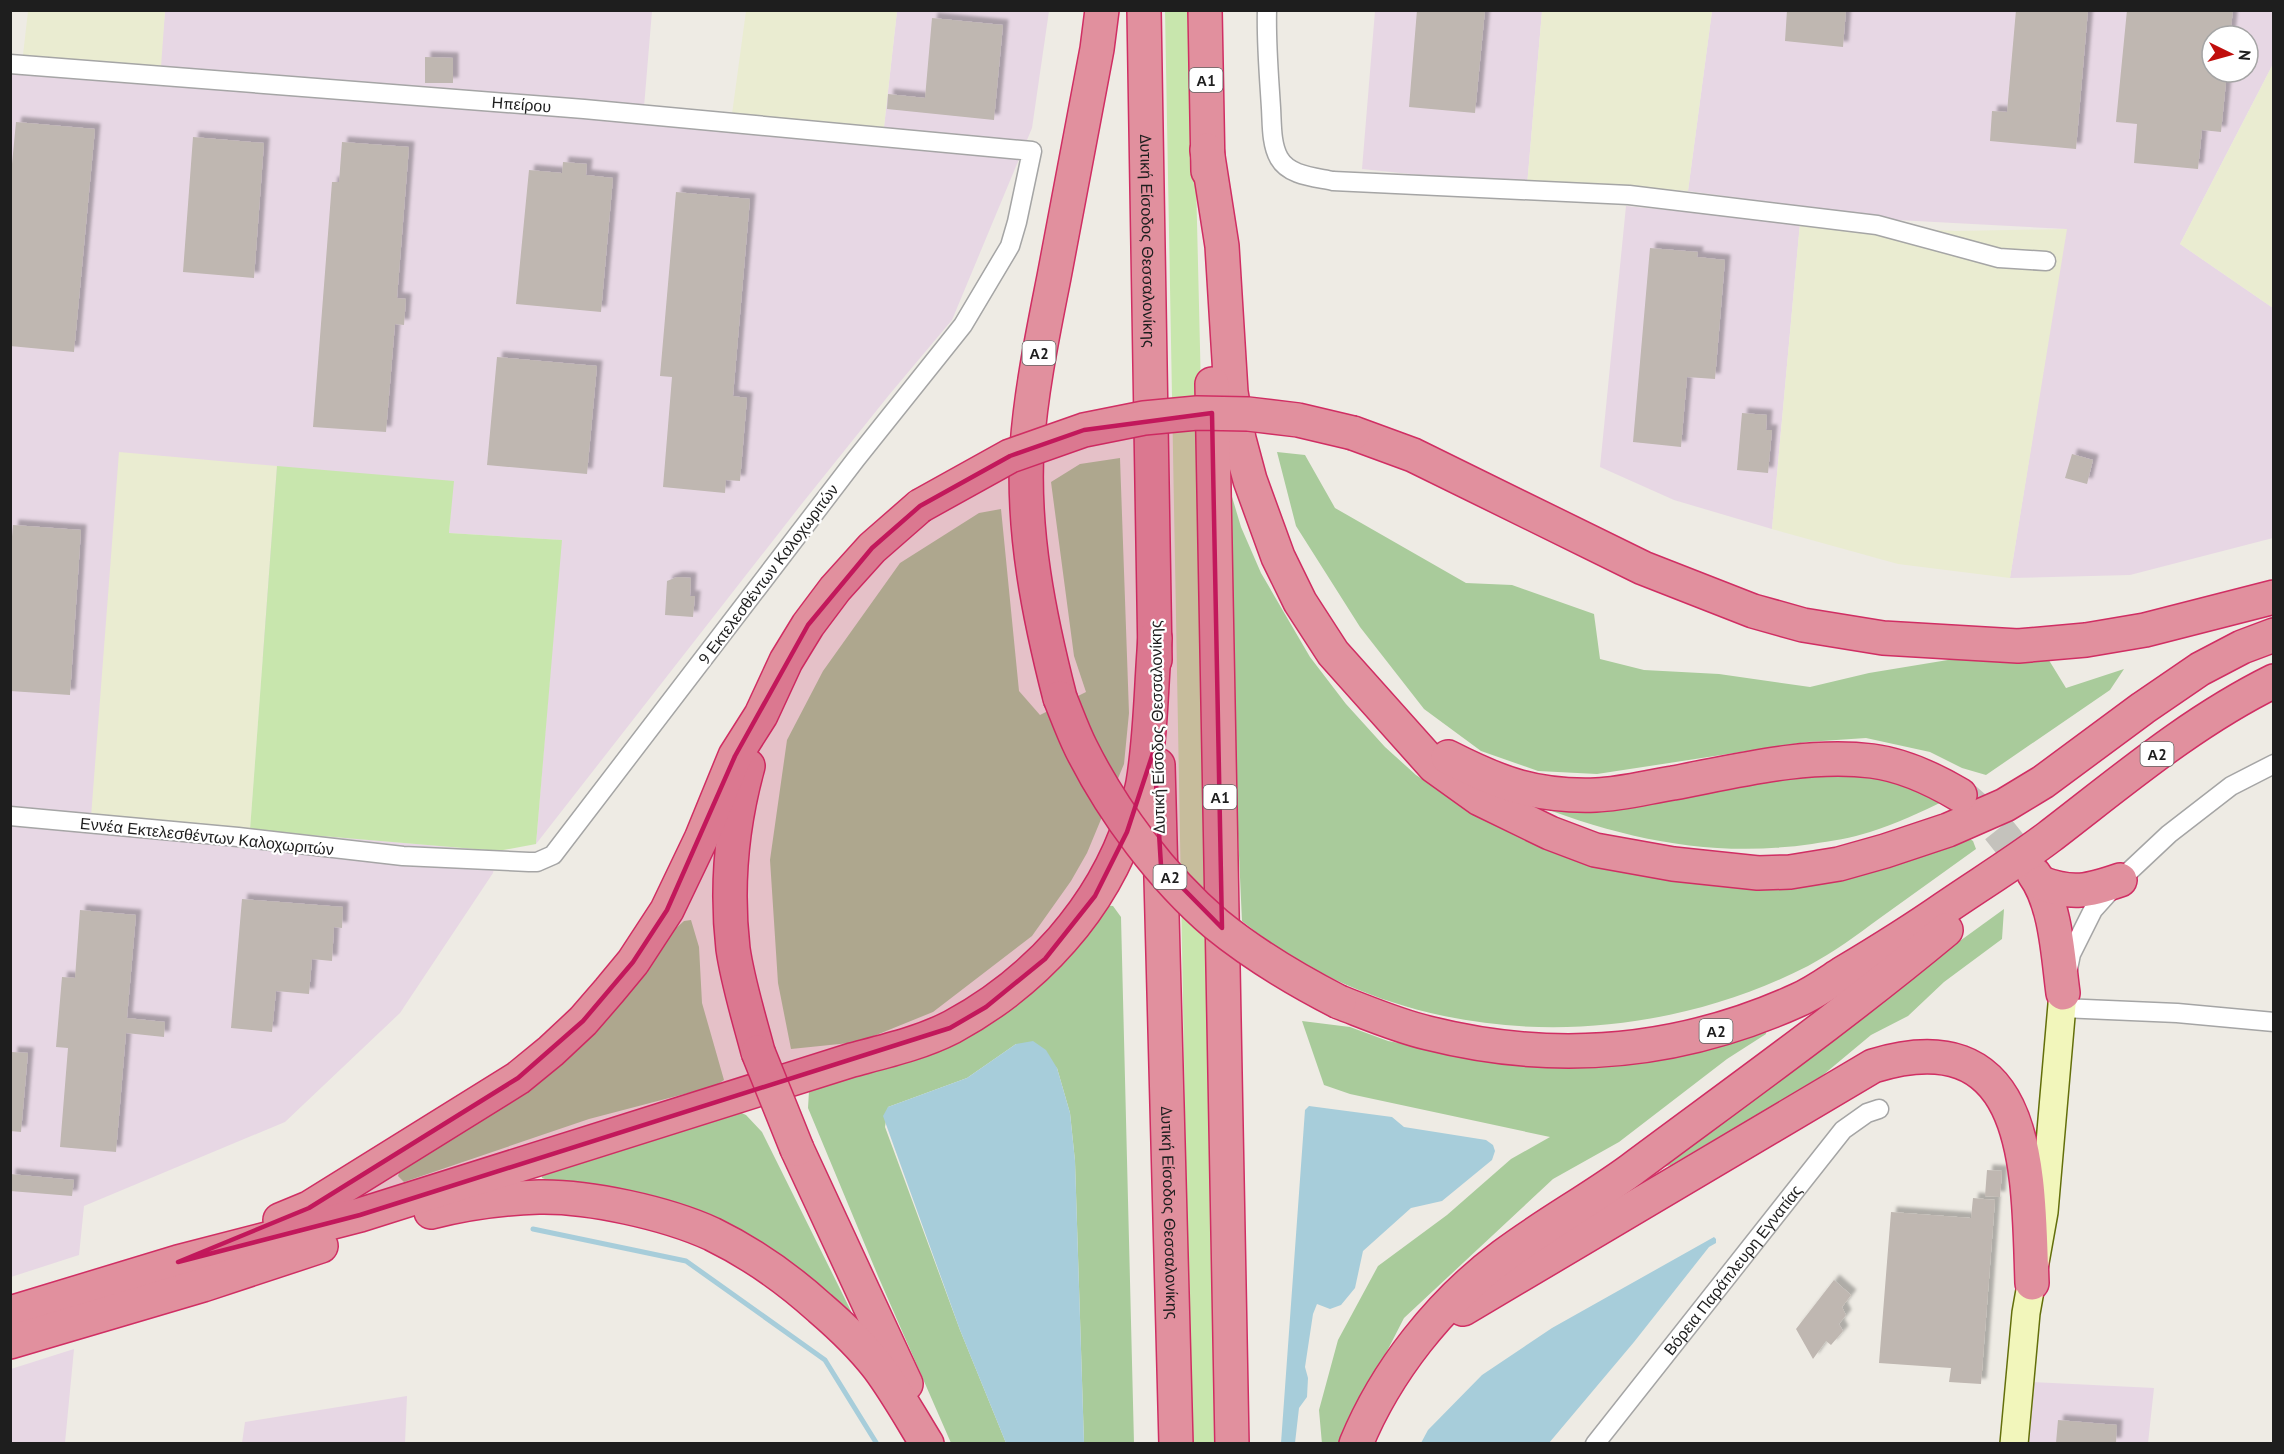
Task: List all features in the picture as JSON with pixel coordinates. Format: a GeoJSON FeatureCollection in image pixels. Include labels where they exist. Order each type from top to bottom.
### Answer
{"type":"FeatureCollection","features":[{"type":"Feature","properties":{"kind":"highway","name":"Α2"},"geometry":{"type":"LineString","coordinates":[[1102,10],[1097,50],[1033,388],[1027,448],[1027,508],[1037,601],[1060,698],[1081,747],[1104,789],[1132,831],[1173,881],[1216,924],[1264,959],[1303,983],[1339,1002],[1427,1033],[1479,1044],[1529,1050],[1578,1052],[1674,1042],[1753,1019],[1801,999],[1910,932],[2047,838],[2123,778],[2221,709],[2274,681]]}},
{"type":"Feature","properties":{"kind":"highway","name":"Δυτική Είσοδος Θεσσαλονίκης"},"geometry":{"type":"LineString","coordinates":[[1144,10],[1155,638],[1176,1443]]}},
{"type":"Feature","properties":{"kind":"highway","name":"Α1"},"geometry":{"type":"LineString","coordinates":[[1205,10],[1232,1443]]}},
{"type":"Feature","properties":{"kind":"highway"},"geometry":{"type":"LineString","coordinates":[[1207,150],[1222,246],[1231,392],[1239,439],[1250,480],[1278,557],[1300,602],[1333,652],[1434,766],[1480,799],[1550,833],[1595,850],[1707,868],[1758,873],[1790,872],[1839,864],[1948,830],[2005,805],[2043,782],[2200,669],[2242,647],[2274,634]]}},
{"type":"Feature","properties":{"kind":"highway"},"geometry":{"type":"LineString","coordinates":[[178,1262],[309,1208],[477,1105],[518,1078],[551,1051],[583,1021],[633,962],[668,909],[701,839],[735,756],[761,715],[786,661],[808,625],[835,589],[872,548],[920,506],[1010,456],[1084,430],[1144,418],[1197,413],[1248,414],[1298,420],[1353,433],[1413,455],[1643,568],[1753,611],[1803,625],[1883,638],[2018,646],[2086,640],[2145,630],[2274,597]]}},
{"type":"Feature","properties":{"kind":"highway"},"geometry":{"type":"LineString","coordinates":[[10,1313],[178,1262],[360,1215],[841,1063],[915,1043],[950,1028],[986,1007],[1017,984],[1052,952],[1095,896],[1115,862],[1142,786],[1147,753],[1155,638]]}},
{"type":"Feature","properties":{"kind":"highway"},"geometry":{"type":"LineString","coordinates":[[761,715],[737,805],[730,886],[733,949],[758,1052],[797,1149],[933,1443]]}},
{"type":"Feature","properties":{"kind":"highway"},"geometry":{"type":"LineString","coordinates":[[1402,732],[1480,773],[1512,786],[1548,793],[1598,795],[1764,766],[1826,759],[1872,761],[1900,767],[1934,779],[1960,795]]}},
{"type":"Feature","properties":{"kind":"highway"},"geometry":{"type":"LineString","coordinates":[[1356,1443],[1363,1426],[1395,1371],[1423,1333],[1461,1290],[1503,1256],[1618,1180],[1896,971],[1992,892],[2047,838]]}},
{"type":"Feature","properties":{"kind":"highway"},"geometry":{"type":"LineString","coordinates":[[2063,1000],[2055,935],[2037,878],[2058,890],[2075,892],[2120,880]]}},
{"type":"Feature","properties":{"kind":"highway"},"geometry":{"type":"LineString","coordinates":[[1423,1333],[1873,1065],[1908,1057],[1944,1058],[1961,1062],[1980,1072],[1993,1084],[2007,1103],[2016,1125],[2024,1157],[2028,1189],[2032,1283]]}},
{"type":"Feature","properties":{"kind":"highway"},"geometry":{"type":"LineString","coordinates":[[10,1342],[203,1285],[409,1217],[485,1201],[540,1197],[578,1200],[635,1210],[677,1221],[711,1234],[761,1261],[841,1326],[878,1367],[927,1443]]}},
{"type":"Feature","properties":{"kind":"street"},"geometry":{"type":"LineString","coordinates":[[1267,10],[1266,45],[1273,139],[1279,158],[1290,170],[1305,176],[1333,181],[1640,197],[1877,225],[1999,258],[2046,261]]}},
{"type":"Feature","properties":{"kind":"street","name":"Ηπείρου"},"geometry":{"type":"LineString","coordinates":[[10,64],[595,110],[1032,151]]}},
{"type":"Feature","properties":{"kind":"street","name":"9 Εκτελεσθέντων Καλοχωριτών"},"geometry":{"type":"LineString","coordinates":[[403,856],[529,862],[545,859],[559,849],[856,459],[963,325],[1010,246],[1032,151]]}},
{"type":"Feature","properties":{"kind":"street"},"geometry":{"type":"LineString","coordinates":[[2014,1443],[2026,1313],[2044,1212],[2063,1000],[2071,954],[2093,910],[2120,880],[2169,834],[2231,786],[2274,764]]}},
{"type":"Feature","properties":{"kind":"street","name":"Εννέα Εκτελεσθέντων Καλοχωριτών"},"geometry":{"type":"LineString","coordinates":[[10,816],[238,837],[403,856]]}},
{"type":"Feature","properties":{"kind":"street"},"geometry":{"type":"LineString","coordinates":[[2063,1000],[2274,1022]]}},
{"type":"Feature","properties":{"kind":"street","name":"Βόρεια Παράπλευρη Εγνατίας"},"geometry":{"type":"LineString","coordinates":[[1595,1443],[1843,1130],[1867,1113],[1879,1108]]}},
{"type":"Feature","properties":{"kind":"highlighted area"},"geometry":{"type":"Polygon","coordinates":[[[1212,413],[1222,928],[1161,866],[1154,750],[1127,832],[1095,896],[1045,959],[986,1007],[950,1028],[360,1215],[178,1262],[309,1208],[518,1078],[583,1021],[633,962],[667,910],[735,756],[808,625],[872,548],[920,506],[1010,456],[1084,430],[1212,413]]]}},
{"type":"Feature","properties":{"kind":"shaded area"},"geometry":{"type":"Polygon","coordinates":[[[165,11],[652,11],[644,107],[884,127],[897,11],[1049,11],[1032,128],[952,320],[800,506],[536,844],[561,540],[449,533],[453,481],[92,816],[498,851],[493,873],[400,1013],[285,1122],[84,1206],[79,1255],[11,1277],[10,54],[160,67],[165,11]]]}},
{"type":"Feature","properties":{"kind":"shaded area"},"geometry":{"type":"Polygon","coordinates":[[[1375,11],[1542,11],[1527,186],[1362,169],[1375,11]]]}},
{"type":"Feature","properties":{"kind":"shaded area"},"geometry":{"type":"Polygon","coordinates":[[[1712,11],[2273,11],[2273,64],[2180,244],[2273,308],[2273,538],[2130,575],[2010,578],[2066,229],[1897,220],[1688,191],[1712,11]]]}},
{"type":"Feature","properties":{"kind":"shaded area"},"geometry":{"type":"Polygon","coordinates":[[[1626,206],[1800,223],[1772,529],[1674,500],[1600,467],[1626,206]]]}},
{"type":"Feature","properties":{"kind":"shaded area"},"geometry":{"type":"Polygon","coordinates":[[[74,1349],[65,1443],[11,1443],[11,1369],[74,1349]]]}},
{"type":"Feature","properties":{"kind":"shaded area"},"geometry":{"type":"Polygon","coordinates":[[[2031,1382],[2154,1388],[2148,1443],[2025,1444],[2031,1382]]]}},
{"type":"Feature","properties":{"kind":"shaded area"},"geometry":{"type":"Polygon","coordinates":[[[407,1396],[405,1443],[242,1443],[245,1422],[407,1396]]]}},
{"type":"Feature","properties":{"kind":"green space"},"geometry":{"type":"Polygon","coordinates":[[[28,11],[165,11],[161,67],[23,55],[28,11]]]}},
{"type":"Feature","properties":{"kind":"green space"},"geometry":{"type":"Polygon","coordinates":[[[746,11],[897,11],[884,127],[732,114],[746,11]]]}},
{"type":"Feature","properties":{"kind":"green space"},"geometry":{"type":"Polygon","coordinates":[[[1165,11],[1192,11],[1209,727],[1218,1444],[1191,1443],[1165,11]]]}},
{"type":"Feature","properties":{"kind":"green space"},"geometry":{"type":"Polygon","coordinates":[[[1542,11],[1712,11],[1688,191],[1617,186],[1527,186],[1542,11]]]}},
{"type":"Feature","properties":{"kind":"green space"},"geometry":{"type":"Polygon","coordinates":[[[2273,64],[2274,308],[2180,244],[2273,64]]]}},
{"type":"Feature","properties":{"kind":"green space"},"geometry":{"type":"Polygon","coordinates":[[[1800,223],[1956,231],[2067,229],[2010,578],[1898,564],[1772,529],[1800,223]]]}},
{"type":"Feature","properties":{"kind":"green space"},"geometry":{"type":"Polygon","coordinates":[[[119,452],[277,466],[250,830],[91,817],[119,452]]]}},
{"type":"Feature","properties":{"kind":"green space"},"geometry":{"type":"Polygon","coordinates":[[[1277,452],[1305,455],[1335,508],[1466,583],[1512,585],[1594,614],[1600,659],[1644,670],[1719,674],[1810,687],[1869,673],[1966,657],[2047,657],[2066,688],[2124,669],[2110,690],[1986,775],[1962,768],[1930,752],[1866,738],[1807,742],[1597,774],[1538,771],[1481,751],[1424,709],[1360,627],[1296,526],[1277,452]]]}},
{"type":"Feature","properties":{"kind":"green space"},"geometry":{"type":"Polygon","coordinates":[[[1120,458],[1129,713],[1124,764],[1087,853],[1071,881],[1032,936],[933,1012],[859,1042],[791,1049],[778,983],[770,860],[787,740],[823,671],[900,563],[979,513],[1001,509],[1019,691],[1040,715],[1086,692],[1074,656],[1051,482],[1080,464],[1120,458]]]}},
{"type":"Feature","properties":{"kind":"green space"},"geometry":{"type":"Polygon","coordinates":[[[1221,460],[1241,527],[1261,573],[1310,657],[1346,704],[1385,747],[1416,775],[1459,804],[1663,878],[1967,837],[1973,841],[1976,849],[1845,943],[1808,966],[1739,995],[1667,1016],[1592,1026],[1518,1026],[1444,1016],[1372,995],[1304,964],[1242,921],[1221,460]]]}},
{"type":"Feature","properties":{"kind":"green space"},"geometry":{"type":"Polygon","coordinates":[[[277,466],[454,481],[449,533],[562,540],[536,844],[498,851],[250,830],[277,466]]]}},
{"type":"Feature","properties":{"kind":"green space"},"geometry":{"type":"Polygon","coordinates":[[[1858,768],[1946,800],[1899,822],[1856,836],[1812,844],[1735,849],[1698,846],[1626,834],[1554,812],[1518,798],[1858,768]]]}},
{"type":"Feature","properties":{"kind":"green space"},"geometry":{"type":"Polygon","coordinates":[[[1102,905],[1113,906],[1121,917],[1134,1443],[1084,1443],[1075,1161],[1070,1113],[1057,1068],[1016,1044],[967,1078],[888,1107],[885,1127],[960,1330],[1006,1443],[951,1443],[808,1108],[809,1091],[844,1076],[950,1040],[1102,905]]]}},
{"type":"Feature","properties":{"kind":"green space"},"geometry":{"type":"Polygon","coordinates":[[[2004,909],[2002,939],[1944,982],[1908,1016],[1871,1035],[1817,1080],[1671,1165],[1637,1175],[2004,909]]]}},
{"type":"Feature","properties":{"kind":"green space"},"geometry":{"type":"Polygon","coordinates":[[[691,920],[699,947],[702,1003],[724,1080],[715,1086],[589,1119],[404,1182],[398,1176],[401,1167],[517,1092],[576,1050],[624,1000],[674,930],[684,921],[691,920]]]}},
{"type":"Feature","properties":{"kind":"green space"},"geometry":{"type":"Polygon","coordinates":[[[1302,1021],[1350,1027],[1388,1041],[1485,1059],[1582,1064],[1664,1059],[1764,1023],[1766,1034],[1727,1059],[1619,1142],[1553,1179],[1404,1318],[1340,1443],[1322,1444],[1319,1410],[1338,1340],[1378,1266],[1447,1215],[1511,1159],[1550,1137],[1350,1094],[1324,1085],[1302,1021]]]}},
{"type":"Feature","properties":{"kind":"green space"},"geometry":{"type":"Polygon","coordinates":[[[733,1109],[746,1115],[762,1132],[851,1311],[848,1316],[775,1258],[542,1178],[541,1172],[733,1109]]]}},
{"type":"Feature","properties":{"kind":"water"},"geometry":{"type":"Polygon","coordinates":[[[1033,1041],[1046,1050],[1057,1068],[1070,1113],[1075,1161],[1084,1443],[1006,1443],[960,1330],[883,1116],[888,1107],[967,1078],[1016,1044],[1033,1041]]]}},
{"type":"Feature","properties":{"kind":"water"},"geometry":{"type":"Polygon","coordinates":[[[1309,1106],[1392,1117],[1404,1127],[1486,1140],[1493,1145],[1495,1151],[1492,1160],[1442,1201],[1411,1208],[1363,1251],[1355,1288],[1341,1305],[1330,1309],[1317,1304],[1313,1314],[1305,1367],[1308,1378],[1307,1397],[1299,1408],[1295,1443],[1281,1443],[1305,1110],[1309,1106]]]}},
{"type":"Feature","properties":{"kind":"water"},"geometry":{"type":"Polygon","coordinates":[[[1714,1237],[1716,1243],[1709,1247],[1634,1342],[1549,1443],[1421,1443],[1428,1430],[1482,1375],[1552,1328],[1714,1237]]]}},
{"type":"Feature","properties":{"kind":"building"},"geometry":{"type":"Polygon","coordinates":[[[1417,10],[1485,10],[1475,113],[1409,107],[1417,10]]]}},
{"type":"Feature","properties":{"kind":"building"},"geometry":{"type":"Polygon","coordinates":[[[1787,10],[1846,10],[1843,47],[1785,41],[1787,10]]]}},
{"type":"Feature","properties":{"kind":"building"},"geometry":{"type":"Polygon","coordinates":[[[2016,10],[2088,10],[2076,149],[1990,141],[1992,111],[2007,112],[2016,10]]]}},
{"type":"Feature","properties":{"kind":"building"},"geometry":{"type":"Polygon","coordinates":[[[2127,10],[2233,10],[2231,24],[2200,24],[2200,84],[2226,84],[2221,132],[2202,130],[2198,169],[2134,163],[2137,124],[2116,122],[2127,10]]]}},
{"type":"Feature","properties":{"kind":"building"},"geometry":{"type":"Polygon","coordinates":[[[932,18],[1003,25],[994,120],[887,109],[888,94],[925,98],[932,18]]]}},
{"type":"Feature","properties":{"kind":"building"},"geometry":{"type":"Polygon","coordinates":[[[425,57],[453,58],[453,83],[425,83],[425,57]]]}},
{"type":"Feature","properties":{"kind":"building"},"geometry":{"type":"Polygon","coordinates":[[[16,122],[95,129],[74,352],[10,346],[10,185],[16,122]]]}},
{"type":"Feature","properties":{"kind":"building"},"geometry":{"type":"Polygon","coordinates":[[[193,137],[264,143],[254,278],[183,272],[193,137]]]}},
{"type":"Feature","properties":{"kind":"building"},"geometry":{"type":"Polygon","coordinates":[[[342,142],[409,147],[397,298],[406,299],[404,325],[395,324],[386,432],[313,427],[332,182],[339,182],[342,142]]]}},
{"type":"Feature","properties":{"kind":"building"},"geometry":{"type":"Polygon","coordinates":[[[563,162],[587,164],[586,175],[613,178],[601,312],[516,304],[529,170],[562,173],[563,162]]]}},
{"type":"Feature","properties":{"kind":"building"},"geometry":{"type":"Polygon","coordinates":[[[676,192],[750,199],[733,396],[747,398],[740,481],[726,480],[725,493],[663,487],[672,377],[660,376],[676,192]]]}},
{"type":"Feature","properties":{"kind":"building"},"geometry":{"type":"Polygon","coordinates":[[[1650,248],[1698,252],[1697,257],[1725,260],[1715,379],[1687,377],[1681,447],[1633,442],[1650,248]]]}},
{"type":"Feature","properties":{"kind":"building"},"geometry":{"type":"Polygon","coordinates":[[[497,357],[597,366],[587,474],[487,465],[497,357]]]}},
{"type":"Feature","properties":{"kind":"building"},"geometry":{"type":"Polygon","coordinates":[[[1742,413],[1767,415],[1766,430],[1772,430],[1768,473],[1737,470],[1742,413]]]}},
{"type":"Feature","properties":{"kind":"building"},"geometry":{"type":"Polygon","coordinates":[[[2072,454],[2093,460],[2087,484],[2065,478],[2072,454]]]}},
{"type":"Feature","properties":{"kind":"building"},"geometry":{"type":"Polygon","coordinates":[[[13,525],[81,530],[70,695],[10,691],[10,560],[13,525]]]}},
{"type":"Feature","properties":{"kind":"building"},"geometry":{"type":"Polygon","coordinates":[[[677,577],[691,578],[690,596],[695,596],[693,617],[665,615],[667,581],[677,577]]]}},
{"type":"Feature","properties":{"kind":"building"},"geometry":{"type":"Polygon","coordinates":[[[242,899],[343,907],[342,928],[334,927],[332,961],[312,959],[309,994],[276,991],[272,1032],[231,1028],[242,899]]]}},
{"type":"Feature","properties":{"kind":"building"},"geometry":{"type":"Polygon","coordinates":[[[80,910],[136,915],[127,1018],[165,1022],[164,1037],[126,1033],[116,1152],[60,1147],[68,1048],[56,1047],[62,977],[75,978],[80,910]]]}},
{"type":"Feature","properties":{"kind":"building"},"geometry":{"type":"Polygon","coordinates":[[[12,1052],[28,1053],[21,1132],[10,1131],[12,1052]]]}},
{"type":"Feature","properties":{"kind":"building"},"geometry":{"type":"Polygon","coordinates":[[[1987,1170],[2002,1171],[2000,1197],[1985,1196],[1987,1170]]]}},
{"type":"Feature","properties":{"kind":"building"},"geometry":{"type":"Polygon","coordinates":[[[10,1174],[74,1180],[72,1196],[10,1191],[10,1174]]]}},
{"type":"Feature","properties":{"kind":"building"},"geometry":{"type":"Polygon","coordinates":[[[1973,1198],[1995,1200],[1981,1384],[1949,1382],[1951,1368],[1879,1363],[1891,1212],[1971,1218],[1973,1198]]]}},
{"type":"Feature","properties":{"kind":"building"},"geometry":{"type":"Polygon","coordinates":[[[1834,1280],[1851,1295],[1842,1307],[1846,1315],[1839,1324],[1843,1331],[1831,1345],[1826,1341],[1813,1359],[1796,1329],[1834,1280]]]}},
{"type":"Feature","properties":{"kind":"building"},"geometry":{"type":"Polygon","coordinates":[[[2058,1420],[2117,1425],[2116,1443],[2056,1443],[2058,1420]]]}},
{"type":"Feature","properties":{"kind":"waterway"},"geometry":{"type":"LineString","coordinates":[[533,1229],[686,1261],[825,1360],[877,1444]]}},
{"type":"Feature","properties":{"kind":"tunnel"},"geometry":{"type":"LineString","coordinates":[[1962,796],[1994,824],[2034,874]]}}]}
